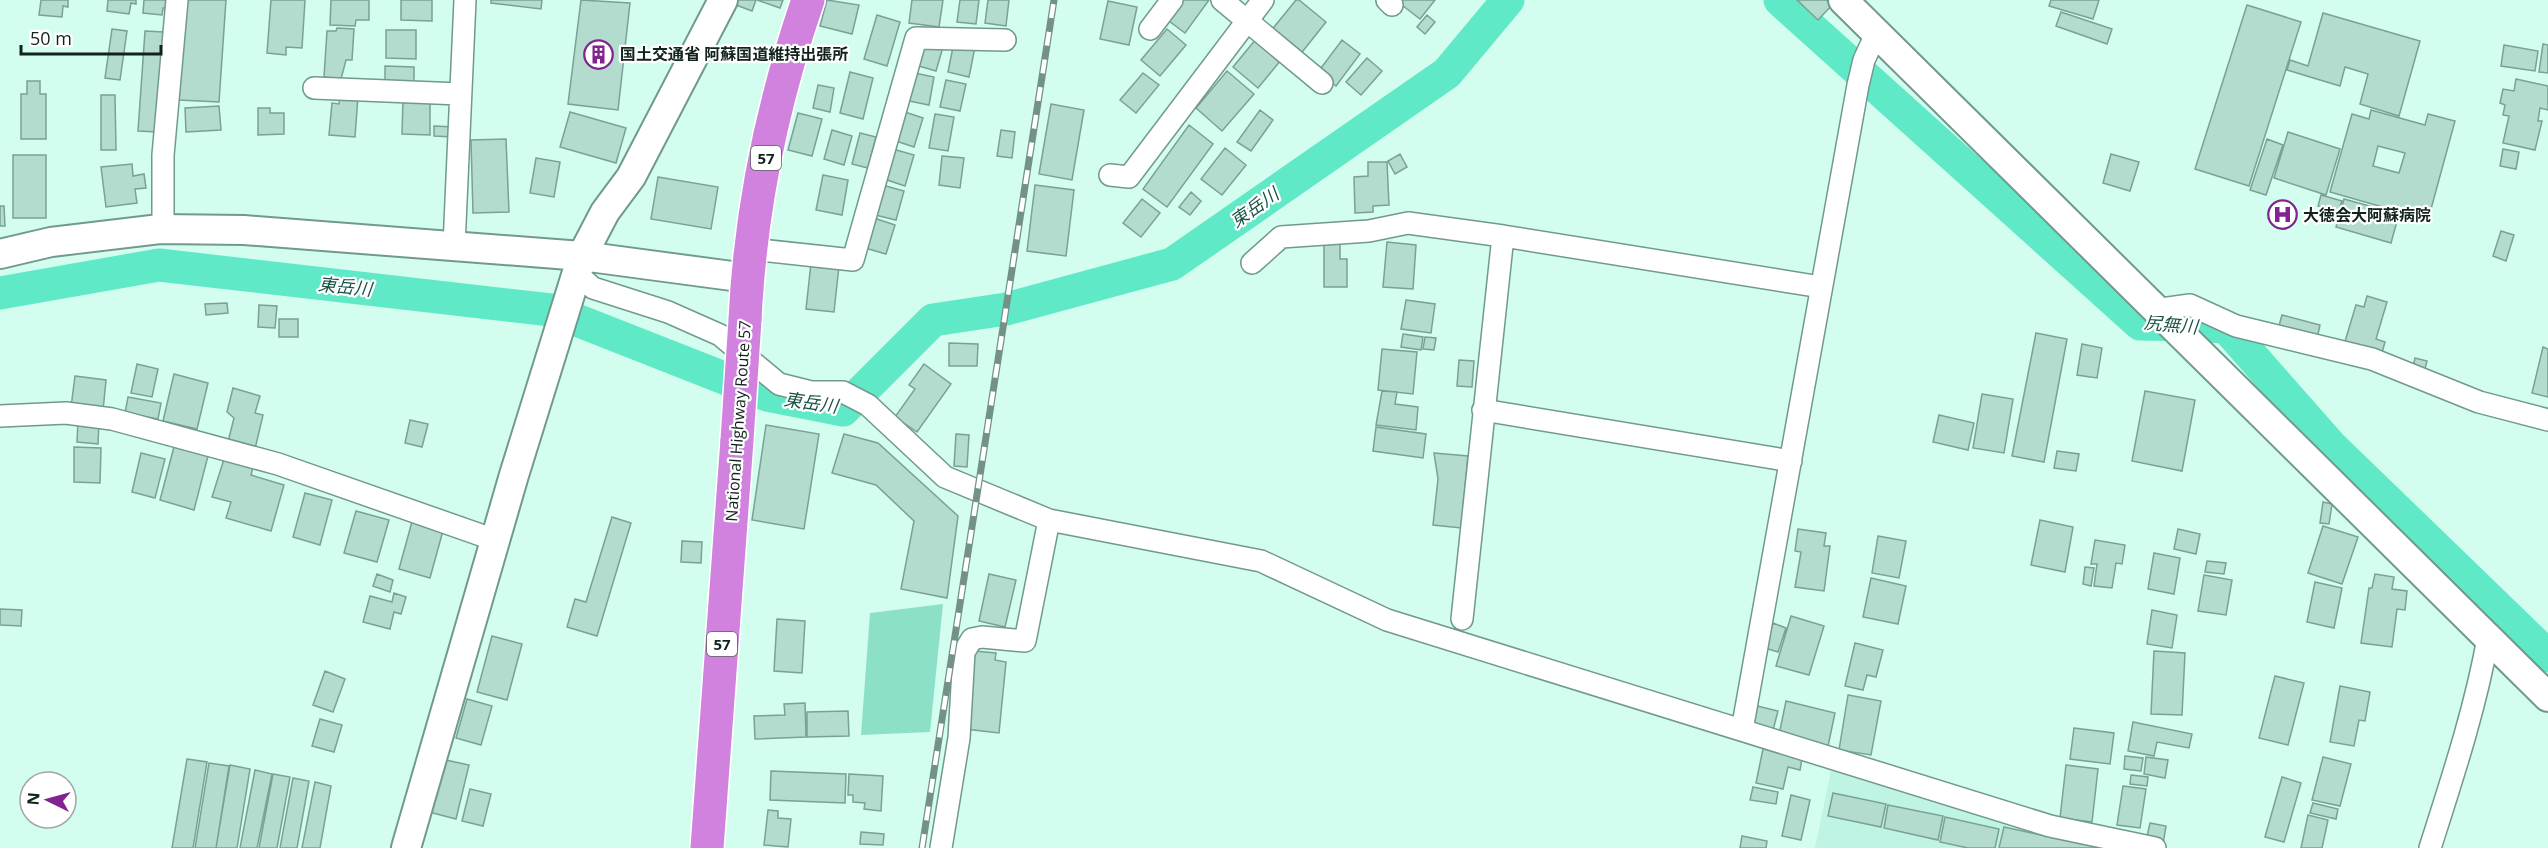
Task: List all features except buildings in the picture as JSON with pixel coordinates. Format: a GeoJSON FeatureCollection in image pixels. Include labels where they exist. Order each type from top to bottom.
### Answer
{"type":"FeatureCollection","features":[{"type":"Feature","properties":{"kind":"highway","name":"National Highway Route 57"},"geometry":{"type":"LineString","coordinates":[[707,848],[749,264],[770,138],[808,0]]}},
{"type":"Feature","properties":{"kind":"street"},"geometry":{"type":"LineString","coordinates":[[163,229],[163,154],[177,0]]}},
{"type":"Feature","properties":{"kind":"street"},"geometry":{"type":"LineString","coordinates":[[454,246],[465,0]]}},
{"type":"Feature","properties":{"kind":"street"},"geometry":{"type":"LineString","coordinates":[[406,848],[495,540],[577,272],[605,212],[631,177],[723,0]]}},
{"type":"Feature","properties":{"kind":"street"},"geometry":{"type":"LineString","coordinates":[[1150,29],[1172,0]]}},
{"type":"Feature","properties":{"kind":"street"},"geometry":{"type":"LineString","coordinates":[[1222,0],[1322,83]]}},
{"type":"Feature","properties":{"kind":"street"},"geometry":{"type":"LineString","coordinates":[[1110,175],[1129,177],[1263,0]]}},
{"type":"Feature","properties":{"kind":"street"},"geometry":{"type":"LineString","coordinates":[[1843,0],[2548,697]]}},
{"type":"Feature","properties":{"kind":"street"},"geometry":{"type":"LineString","coordinates":[[1742,730],[1858,85],[1864,60],[1876,34]]}},
{"type":"Feature","properties":{"kind":"street"},"geometry":{"type":"LineString","coordinates":[[0,254],[51,242],[163,229],[244,230],[454,246],[577,272],[853,260],[916,38],[1005,40]]}},
{"type":"Feature","properties":{"kind":"street"},"geometry":{"type":"LineString","coordinates":[[314,88],[460,94]]}},
{"type":"Feature","properties":{"kind":"street"},"geometry":{"type":"LineString","coordinates":[[1252,263],[1281,237],[1369,231],[1408,223],[1821,287]]}},
{"type":"Feature","properties":{"kind":"street"},"geometry":{"type":"LineString","coordinates":[[1462,620],[1482,410],[1503,236]]}},
{"type":"Feature","properties":{"kind":"street"},"geometry":{"type":"LineString","coordinates":[[577,272],[593,288],[668,312],[720,335],[779,384],[811,392],[843,392],[868,405],[945,477],[1049,520],[1262,561],[1387,620],[2050,826],[2156,848]]}},
{"type":"Feature","properties":{"kind":"street"},"geometry":{"type":"LineString","coordinates":[[2158,313],[2190,305],[2236,326],[2372,359],[2479,402],[2548,420]]}},
{"type":"Feature","properties":{"kind":"street"},"geometry":{"type":"LineString","coordinates":[[1482,410],[1791,461]]}},
{"type":"Feature","properties":{"kind":"street"},"geometry":{"type":"LineString","coordinates":[[0,416],[66,413],[112,419],[278,464],[495,540]]}},
{"type":"Feature","properties":{"kind":"street"},"geometry":{"type":"LineString","coordinates":[[941,848],[959,738],[964,652],[972,639],[982,637],[1025,641],[1049,520]]}},
{"type":"Feature","properties":{"kind":"street"},"geometry":{"type":"LineString","coordinates":[[2430,848],[2466,734],[2480,682],[2488,638]]}},
{"type":"Feature","properties":{"kind":"shaded area"},"geometry":{"type":"Polygon","coordinates":[[[943,604],[930,732],[861,735],[870,613],[943,604]]]}},
{"type":"Feature","properties":{"kind":"shaded area"},"geometry":{"type":"Polygon","coordinates":[[[1832,766],[2127,848],[1815,848],[1832,766]]]}},
{"type":"Feature","properties":{"kind":"waterway","name":"東岳川"},"geometry":{"type":"LineString","coordinates":[[0,293],[159,265],[551,310],[767,395],[843,410],[933,320],[1006,309],[1172,264],[1447,73],[1508,0]]}},
{"type":"Feature","properties":{"kind":"waterway","name":"尻無川"},"geometry":{"type":"LineString","coordinates":[[1780,0],[2140,324],[2203,325],[2227,328],[2330,445],[2548,656]]}},
{"type":"Feature","properties":{"kind":"railway"},"geometry":{"type":"LineString","coordinates":[[922,848],[1054,0]]}},
{"type":"Feature","properties":{"kind":"place","name":"国土交通省 阿蘇国道維持出張所"},"geometry":{"type":"Point","coordinates":[599,54]}},
{"type":"Feature","properties":{"kind":"place","name":"大徳会大阿蘇病院"},"geometry":{"type":"Point","coordinates":[2282,215]}}]}
